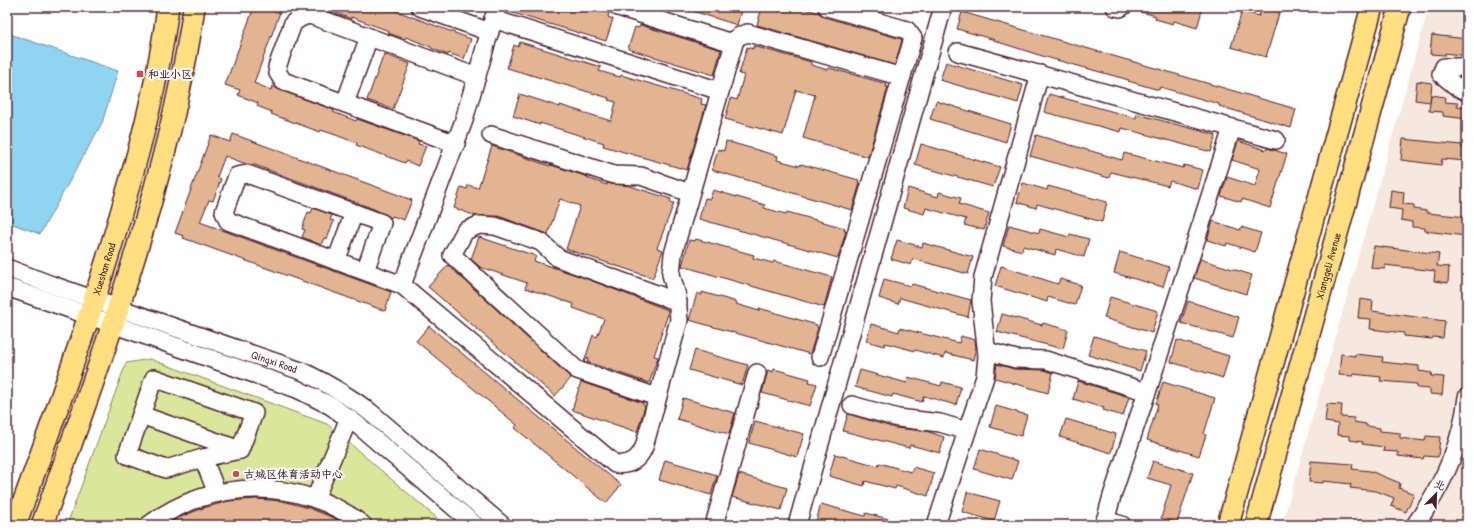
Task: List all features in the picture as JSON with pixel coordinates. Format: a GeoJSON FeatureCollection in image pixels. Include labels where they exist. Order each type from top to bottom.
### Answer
{"type":"FeatureCollection","features":[{"type":"Feature","properties":{"kind":"main road","name":"Xueshan Road"},"geometry":{"type":"LineString","coordinates":[[15,525],[70,376],[126,195],[145,126],[161,57],[168,7]]}},
{"type":"Feature","properties":{"kind":"main road"},"geometry":{"type":"LineString","coordinates":[[42,525],[116,317],[151,202],[186,62],[194,7]]}},
{"type":"Feature","properties":{"kind":"main road"},"geometry":{"type":"LineString","coordinates":[[1228,525],[1372,7]]}},
{"type":"Feature","properties":{"kind":"main road","name":"Xianggeli Avenue"},"geometry":{"type":"LineString","coordinates":[[1256,525],[1400,7]]}},
{"type":"Feature","properties":{"kind":"street"},"geometry":{"type":"LineString","coordinates":[[420,7],[493,20],[720,91]]}},
{"type":"Feature","properties":{"kind":"street"},"geometry":{"type":"LineString","coordinates":[[618,7],[729,42],[735,40],[743,34],[748,33],[902,77]]}},
{"type":"Feature","properties":{"kind":"street"},"geometry":{"type":"LineString","coordinates":[[820,357],[913,38],[907,30],[827,7]]}},
{"type":"Feature","properties":{"kind":"street"},"geometry":{"type":"LineString","coordinates":[[797,525],[943,7]]}},
{"type":"Feature","properties":{"kind":"street"},"geometry":{"type":"LineString","coordinates":[[1115,7],[1122,7]]}},
{"type":"Feature","properties":{"kind":"street"},"geometry":{"type":"LineString","coordinates":[[456,144],[283,81],[278,73],[277,67],[293,23],[302,17],[310,15],[477,77]]}},
{"type":"Feature","properties":{"kind":"street"},"geometry":{"type":"LineString","coordinates":[[402,284],[456,144],[493,20]]}},
{"type":"Feature","properties":{"kind":"street"},"geometry":{"type":"LineString","coordinates":[[345,103],[369,37]]}},
{"type":"Feature","properties":{"kind":"street"},"geometry":{"type":"LineString","coordinates":[[365,271],[382,223],[247,174],[237,176],[224,212],[228,221],[336,261],[402,284],[615,464],[627,464],[633,462],[641,453],[679,320],[678,302],[675,285],[671,274],[673,254],[735,40]]}},
{"type":"Feature","properties":{"kind":"street"},"geometry":{"type":"LineString","coordinates":[[958,52],[1276,140]]}},
{"type":"Feature","properties":{"kind":"street"},"geometry":{"type":"LineString","coordinates":[[1467,67],[1444,67],[1441,74],[1457,87],[1467,92]]}},
{"type":"Feature","properties":{"kind":"street"},"geometry":{"type":"LineString","coordinates":[[936,525],[985,377],[987,351],[981,301],[983,278],[1040,74]]}},
{"type":"Feature","properties":{"kind":"street"},"geometry":{"type":"LineString","coordinates":[[1122,525],[1104,522],[1232,128]]}},
{"type":"Feature","properties":{"kind":"street"},"geometry":{"type":"LineString","coordinates":[[491,135],[614,175],[641,176],[690,193]]}},
{"type":"Feature","properties":{"kind":"street"},"geometry":{"type":"LineString","coordinates":[[336,261],[354,213]]}},
{"type":"Feature","properties":{"kind":"street"},"geometry":{"type":"LineString","coordinates":[[657,397],[577,370],[452,255],[465,231],[480,225],[495,226],[541,242],[558,258],[678,302]]}},
{"type":"Feature","properties":{"kind":"street","name":"Qingxi Road"},"geometry":{"type":"LineString","coordinates":[[7,268],[92,308],[297,389],[331,406],[349,418],[475,525]]}},
{"type":"Feature","properties":{"kind":"street","name":"Qingxi Road"},"geometry":{"type":"LineString","coordinates":[[7,287],[92,308]]}},
{"type":"Feature","properties":{"kind":"street","name":"Qingxi Road"},"geometry":{"type":"LineString","coordinates":[[116,317],[304,372],[340,391],[370,412],[502,525]]}},
{"type":"Feature","properties":{"kind":"street"},"geometry":{"type":"LineString","coordinates":[[987,351],[1016,358],[1046,360],[1147,392]]}},
{"type":"Feature","properties":{"kind":"street"},"geometry":{"type":"LineString","coordinates":[[714,525],[757,373]]}},
{"type":"Feature","properties":{"kind":"street"},"geometry":{"type":"LineString","coordinates":[[154,378],[254,413],[240,450],[203,458],[166,469],[127,455],[154,378]]}},
{"type":"Feature","properties":{"kind":"street"},"geometry":{"type":"LineString","coordinates":[[1416,525],[1438,491],[1452,458],[1463,419],[1467,397]]}},
{"type":"Feature","properties":{"kind":"street"},"geometry":{"type":"LineString","coordinates":[[852,405],[898,418],[940,423],[967,431]]}},
{"type":"Feature","properties":{"kind":"street"},"geometry":{"type":"LineString","coordinates":[[141,414],[240,450]]}},
{"type":"Feature","properties":{"kind":"street"},"geometry":{"type":"LineString","coordinates":[[315,499],[349,418]]}},
{"type":"Feature","properties":{"kind":"street"},"geometry":{"type":"LineString","coordinates":[[203,458],[217,493]]}},
{"type":"Feature","properties":{"kind":"street"},"geometry":{"type":"LineString","coordinates":[[149,525],[182,505],[217,493],[253,488],[289,492],[315,499],[342,511],[363,525]]}},
{"type":"Feature","properties":{"kind":"shaded area"},"geometry":{"type":"Polygon","coordinates":[[[1429,7],[1467,7],[1467,525],[1282,525],[1429,7]]]}},
{"type":"Feature","properties":{"kind":"green space","name":"古城区体育活动中心"},"geometry":{"type":"Polygon","coordinates":[[[150,359],[327,424],[445,525],[67,525],[126,363],[150,359]]]}},
{"type":"Feature","properties":{"kind":"water"},"geometry":{"type":"Polygon","coordinates":[[[1446,7],[1467,7],[1467,12],[1446,9],[1446,7]]]}},
{"type":"Feature","properties":{"kind":"water"},"geometry":{"type":"Polygon","coordinates":[[[7,33],[118,71],[102,123],[40,234],[7,222],[7,33]]]}},
{"type":"Feature","properties":{"kind":"building"},"geometry":{"type":"Polygon","coordinates":[[[254,7],[282,7],[254,83],[271,90],[272,86],[334,110],[333,112],[356,121],[357,119],[419,141],[418,144],[426,146],[418,166],[406,161],[405,163],[356,145],[357,143],[333,134],[321,130],[320,132],[271,114],[272,112],[257,106],[258,103],[238,95],[240,90],[225,85],[254,7]]]}},
{"type":"Feature","properties":{"kind":"building"},"geometry":{"type":"Polygon","coordinates":[[[321,7],[386,7],[471,39],[464,59],[449,53],[448,55],[406,37],[405,39],[388,33],[389,31],[351,17],[351,19],[321,7]]]}},
{"type":"Feature","properties":{"kind":"building"},"geometry":{"type":"Polygon","coordinates":[[[507,7],[589,7],[609,13],[608,17],[613,19],[606,41],[506,11],[507,7]]]}},
{"type":"Feature","properties":{"kind":"building"},"geometry":{"type":"Polygon","coordinates":[[[686,7],[742,7],[737,25],[686,9],[686,7]]]}},
{"type":"Feature","properties":{"kind":"building"},"geometry":{"type":"Polygon","coordinates":[[[762,7],[799,7],[819,13],[824,17],[901,39],[895,65],[757,25],[762,7]]]}},
{"type":"Feature","properties":{"kind":"building"},"geometry":{"type":"Polygon","coordinates":[[[1135,7],[1203,7],[1197,28],[1174,21],[1173,24],[1155,19],[1156,16],[1134,10],[1135,7]]]}},
{"type":"Feature","properties":{"kind":"building"},"geometry":{"type":"Polygon","coordinates":[[[1262,7],[1281,7],[1266,57],[1231,47],[1242,11],[1259,16],[1262,7]]]}},
{"type":"Feature","properties":{"kind":"building"},"geometry":{"type":"Polygon","coordinates":[[[962,12],[1296,109],[1291,128],[1219,106],[1219,104],[1160,87],[1159,90],[1128,81],[1129,80],[1042,56],[957,29],[962,12]]]}},
{"type":"Feature","properties":{"kind":"building"},"geometry":{"type":"Polygon","coordinates":[[[640,25],[721,50],[714,75],[628,49],[635,27],[639,28],[640,25]]]}},
{"type":"Feature","properties":{"kind":"building"},"geometry":{"type":"Polygon","coordinates":[[[1432,35],[1467,39],[1467,56],[1445,53],[1445,55],[1430,54],[1432,35]]]}},
{"type":"Feature","properties":{"kind":"building"},"geometry":{"type":"Polygon","coordinates":[[[520,42],[601,67],[599,71],[620,77],[621,75],[702,99],[701,104],[706,105],[687,170],[603,146],[604,143],[513,116],[520,94],[611,121],[616,102],[608,100],[609,98],[507,68],[514,45],[518,47],[520,42]]]}},
{"type":"Feature","properties":{"kind":"building"},"geometry":{"type":"Polygon","coordinates":[[[753,46],[811,62],[811,65],[828,70],[829,68],[887,84],[886,87],[888,87],[868,157],[803,138],[815,95],[796,90],[783,135],[725,119],[731,98],[737,100],[744,75],[739,74],[747,47],[753,49],[753,46]]]}},
{"type":"Feature","properties":{"kind":"building"},"geometry":{"type":"Polygon","coordinates":[[[384,54],[410,64],[393,109],[367,100],[384,54]]]}},
{"type":"Feature","properties":{"kind":"building"},"geometry":{"type":"Polygon","coordinates":[[[946,62],[1023,85],[1018,103],[940,80],[946,62]]]}},
{"type":"Feature","properties":{"kind":"building"},"geometry":{"type":"Polygon","coordinates":[[[1417,81],[1432,83],[1430,102],[1415,100],[1417,81]]]}},
{"type":"Feature","properties":{"kind":"building"},"geometry":{"type":"Polygon","coordinates":[[[1049,94],[1136,118],[1137,114],[1216,135],[1211,152],[1122,128],[1121,132],[1044,112],[1049,94]]]}},
{"type":"Feature","properties":{"kind":"building"},"geometry":{"type":"Polygon","coordinates":[[[1431,95],[1445,97],[1444,102],[1458,103],[1457,106],[1467,107],[1467,119],[1443,116],[1443,112],[1429,111],[1431,95]]]}},
{"type":"Feature","properties":{"kind":"building"},"geometry":{"type":"Polygon","coordinates":[[[936,101],[1011,124],[1006,142],[930,119],[936,101]]]}},
{"type":"Feature","properties":{"kind":"building"},"geometry":{"type":"Polygon","coordinates":[[[233,134],[412,200],[404,220],[392,216],[391,218],[374,209],[255,165],[246,164],[225,156],[217,177],[221,179],[213,201],[209,200],[200,222],[391,292],[385,311],[183,238],[184,236],[175,233],[211,135],[230,142],[233,134]]]}},
{"type":"Feature","properties":{"kind":"building"},"geometry":{"type":"Polygon","coordinates":[[[1036,135],[1122,160],[1124,153],[1183,168],[1184,165],[1203,170],[1198,189],[1170,181],[1168,186],[1111,172],[1109,178],[1030,156],[1036,135]]]}},
{"type":"Feature","properties":{"kind":"building"},"geometry":{"type":"Polygon","coordinates":[[[1403,139],[1462,145],[1462,148],[1467,149],[1467,161],[1442,159],[1441,165],[1401,160],[1403,139]]]}},
{"type":"Feature","properties":{"kind":"building"},"geometry":{"type":"Polygon","coordinates":[[[726,141],[778,156],[777,160],[800,166],[801,164],[859,180],[858,183],[860,183],[852,210],[712,170],[718,149],[724,151],[726,141]]]}},
{"type":"Feature","properties":{"kind":"building"},"geometry":{"type":"Polygon","coordinates":[[[1238,141],[1266,150],[1267,148],[1287,154],[1270,208],[1242,199],[1241,202],[1221,196],[1227,177],[1255,186],[1260,169],[1232,160],[1238,141]]]}},
{"type":"Feature","properties":{"kind":"building"},"geometry":{"type":"Polygon","coordinates":[[[921,144],[1000,167],[993,187],[915,165],[921,144]]]}},
{"type":"Feature","properties":{"kind":"building"},"geometry":{"type":"Polygon","coordinates":[[[492,146],[550,166],[551,165],[588,177],[587,178],[607,185],[607,183],[630,186],[671,199],[670,202],[674,203],[657,248],[663,250],[653,278],[566,249],[580,206],[560,199],[548,234],[498,216],[476,216],[454,208],[461,187],[467,189],[468,185],[478,188],[492,146]]]}},
{"type":"Feature","properties":{"kind":"building"},"geometry":{"type":"Polygon","coordinates":[[[1023,183],[1047,190],[1048,186],[1107,202],[1102,222],[1037,204],[1036,208],[1017,202],[1023,183]]]}},
{"type":"Feature","properties":{"kind":"building"},"geometry":{"type":"Polygon","coordinates":[[[908,188],[938,197],[939,192],[961,198],[959,204],[989,213],[984,230],[964,225],[966,219],[926,208],[924,214],[903,208],[908,188]]]}},
{"type":"Feature","properties":{"kind":"building"},"geometry":{"type":"Polygon","coordinates":[[[713,190],[765,205],[764,208],[786,214],[787,212],[845,228],[844,231],[846,231],[838,258],[699,219],[705,198],[710,199],[713,190]]]}},
{"type":"Feature","properties":{"kind":"building"},"geometry":{"type":"Polygon","coordinates":[[[1391,190],[1404,192],[1403,204],[1414,205],[1414,209],[1427,211],[1427,213],[1467,217],[1466,236],[1425,231],[1425,228],[1412,227],[1412,222],[1401,220],[1402,210],[1389,208],[1391,190]]]}},
{"type":"Feature","properties":{"kind":"building"},"geometry":{"type":"Polygon","coordinates":[[[313,208],[332,215],[330,220],[334,221],[327,239],[324,238],[321,245],[302,237],[305,230],[302,229],[308,212],[311,213],[313,208]]]}},
{"type":"Feature","properties":{"kind":"building"},"geometry":{"type":"Polygon","coordinates":[[[1213,221],[1240,230],[1241,227],[1261,233],[1255,252],[1227,243],[1226,246],[1207,240],[1213,221]]]}},
{"type":"Feature","properties":{"kind":"building"},"geometry":{"type":"Polygon","coordinates":[[[1009,225],[1039,233],[1040,229],[1069,237],[1070,234],[1089,239],[1084,257],[1056,249],[1055,255],[1023,246],[1022,251],[1003,246],[1009,225]]]}},
{"type":"Feature","properties":{"kind":"building"},"geometry":{"type":"Polygon","coordinates":[[[479,237],[536,256],[534,261],[582,277],[668,310],[654,356],[658,357],[649,383],[587,362],[589,357],[584,362],[593,335],[597,337],[604,319],[573,308],[574,304],[525,288],[527,283],[480,267],[471,259],[479,237]]]}},
{"type":"Feature","properties":{"kind":"building"},"geometry":{"type":"Polygon","coordinates":[[[696,239],[754,255],[753,258],[773,263],[774,261],[832,277],[824,307],[682,266],[689,240],[695,241],[696,239]]]}},
{"type":"Feature","properties":{"kind":"building"},"geometry":{"type":"Polygon","coordinates":[[[897,240],[922,247],[923,243],[973,257],[968,274],[913,259],[911,265],[891,259],[897,240]]]}},
{"type":"Feature","properties":{"kind":"building"},"geometry":{"type":"Polygon","coordinates":[[[1374,246],[1439,254],[1437,266],[1449,267],[1448,283],[1434,281],[1435,271],[1385,265],[1385,269],[1371,268],[1374,246]]]}},
{"type":"Feature","properties":{"kind":"building"},"geometry":{"type":"Polygon","coordinates":[[[1120,252],[1169,267],[1163,287],[1114,273],[1120,252]]]}},
{"type":"Feature","properties":{"kind":"building"},"geometry":{"type":"Polygon","coordinates":[[[1200,259],[1252,275],[1246,294],[1194,278],[1200,259]]]}},
{"type":"Feature","properties":{"kind":"building"},"geometry":{"type":"Polygon","coordinates":[[[448,265],[571,378],[555,396],[428,287],[448,265]]]}},
{"type":"Feature","properties":{"kind":"building"},"geometry":{"type":"Polygon","coordinates":[[[1001,266],[1058,284],[1060,279],[1081,285],[1075,305],[1048,297],[1047,302],[995,286],[1001,266]]]}},
{"type":"Feature","properties":{"kind":"building"},"geometry":{"type":"Polygon","coordinates":[[[884,279],[911,286],[912,284],[971,300],[968,317],[900,298],[898,304],[879,298],[884,279]]]}},
{"type":"Feature","properties":{"kind":"building"},"geometry":{"type":"Polygon","coordinates":[[[702,292],[737,302],[736,304],[759,311],[759,308],[817,325],[818,328],[810,354],[689,320],[697,293],[702,295],[702,292]]]}},
{"type":"Feature","properties":{"kind":"building"},"geometry":{"type":"Polygon","coordinates":[[[1110,297],[1158,311],[1152,333],[1104,318],[1110,297]]]}},
{"type":"Feature","properties":{"kind":"building"},"geometry":{"type":"Polygon","coordinates":[[[1360,299],[1373,301],[1372,311],[1445,321],[1443,338],[1433,337],[1432,339],[1404,336],[1404,333],[1370,329],[1371,319],[1358,318],[1360,299]]]}},
{"type":"Feature","properties":{"kind":"building"},"geometry":{"type":"Polygon","coordinates":[[[1188,301],[1239,317],[1233,338],[1181,323],[1188,301]]]}},
{"type":"Feature","properties":{"kind":"building"},"geometry":{"type":"Polygon","coordinates":[[[1002,314],[1042,325],[1043,323],[1068,330],[1063,349],[997,332],[1002,314]]]}},
{"type":"Feature","properties":{"kind":"building"},"geometry":{"type":"Polygon","coordinates":[[[871,324],[899,332],[900,328],[959,343],[961,336],[975,340],[976,348],[973,360],[945,353],[944,358],[885,343],[884,346],[866,341],[871,324]]]}},
{"type":"Feature","properties":{"kind":"building"},"geometry":{"type":"Polygon","coordinates":[[[429,326],[621,485],[606,503],[515,428],[517,425],[416,341],[429,326]]]}},
{"type":"Feature","properties":{"kind":"building"},"geometry":{"type":"Polygon","coordinates":[[[1094,336],[1146,351],[1140,371],[1088,355],[1094,336]]]}},
{"type":"Feature","properties":{"kind":"building"},"geometry":{"type":"Polygon","coordinates":[[[1177,340],[1229,356],[1223,378],[1171,362],[1177,340]]]}},
{"type":"Feature","properties":{"kind":"building"},"geometry":{"type":"Polygon","coordinates":[[[695,350],[748,365],[742,385],[689,370],[695,350]]]}},
{"type":"Feature","properties":{"kind":"building"},"geometry":{"type":"Polygon","coordinates":[[[1341,354],[1383,357],[1382,362],[1419,366],[1419,371],[1432,373],[1431,376],[1444,377],[1442,395],[1430,394],[1430,389],[1417,388],[1417,384],[1380,381],[1381,377],[1353,374],[1353,376],[1339,375],[1341,354]]]}},
{"type":"Feature","properties":{"kind":"building"},"geometry":{"type":"Polygon","coordinates":[[[997,364],[1014,369],[1044,370],[1053,373],[1048,393],[995,378],[997,364]]]}},
{"type":"Feature","properties":{"kind":"building"},"geometry":{"type":"Polygon","coordinates":[[[774,369],[810,379],[809,382],[817,384],[810,406],[762,393],[768,370],[773,372],[774,369]]]}},
{"type":"Feature","properties":{"kind":"building"},"geometry":{"type":"Polygon","coordinates":[[[860,370],[907,383],[908,377],[941,386],[942,382],[961,387],[956,405],[924,396],[922,402],[893,394],[892,397],[855,387],[860,370]]]}},
{"type":"Feature","properties":{"kind":"building"},"geometry":{"type":"Polygon","coordinates":[[[1078,381],[1129,397],[1123,416],[1103,410],[1104,408],[1073,399],[1078,381]]]}},
{"type":"Feature","properties":{"kind":"building"},"geometry":{"type":"Polygon","coordinates":[[[581,382],[643,403],[642,404],[645,406],[637,432],[572,410],[581,382]]]}},
{"type":"Feature","properties":{"kind":"building"},"geometry":{"type":"Polygon","coordinates":[[[1163,382],[1215,398],[1199,456],[1147,440],[1163,382]]]}},
{"type":"Feature","properties":{"kind":"building"},"geometry":{"type":"Polygon","coordinates":[[[683,398],[735,413],[729,434],[677,419],[683,398]]]}},
{"type":"Feature","properties":{"kind":"building"},"geometry":{"type":"Polygon","coordinates":[[[1327,404],[1342,405],[1341,417],[1354,418],[1354,422],[1380,428],[1380,431],[1400,433],[1400,438],[1425,441],[1426,436],[1440,437],[1438,457],[1424,456],[1423,459],[1398,456],[1398,452],[1383,451],[1384,447],[1362,444],[1363,442],[1350,440],[1350,436],[1337,435],[1338,424],[1325,422],[1327,404]]]}},
{"type":"Feature","properties":{"kind":"building"},"geometry":{"type":"Polygon","coordinates":[[[996,406],[1027,415],[1021,436],[990,427],[996,406]]]}},
{"type":"Feature","properties":{"kind":"building"},"geometry":{"type":"Polygon","coordinates":[[[848,414],[895,428],[926,431],[944,437],[940,453],[910,445],[909,448],[843,431],[848,414]]]}},
{"type":"Feature","properties":{"kind":"building"},"geometry":{"type":"Polygon","coordinates":[[[1066,419],[1116,434],[1111,453],[1060,437],[1066,419]]]}},
{"type":"Feature","properties":{"kind":"building"},"geometry":{"type":"Polygon","coordinates":[[[755,421],[804,434],[797,457],[749,443],[755,421]]]}},
{"type":"Feature","properties":{"kind":"building"},"geometry":{"type":"Polygon","coordinates":[[[980,449],[1018,461],[1012,480],[974,469],[980,449]]]}},
{"type":"Feature","properties":{"kind":"building"},"geometry":{"type":"Polygon","coordinates":[[[835,454],[878,466],[879,463],[911,472],[913,467],[934,473],[928,496],[896,486],[895,489],[865,481],[864,486],[829,476],[835,454]]]}},
{"type":"Feature","properties":{"kind":"building"},"geometry":{"type":"Polygon","coordinates":[[[665,460],[717,475],[711,495],[659,480],[665,460]]]}},
{"type":"Feature","properties":{"kind":"building"},"geometry":{"type":"Polygon","coordinates":[[[1153,461],[1193,473],[1177,523],[1161,518],[1171,485],[1147,478],[1153,461]]]}},
{"type":"Feature","properties":{"kind":"building"},"geometry":{"type":"Polygon","coordinates":[[[1311,461],[1353,464],[1352,469],[1370,471],[1400,483],[1399,488],[1414,494],[1406,512],[1391,506],[1394,498],[1376,491],[1350,488],[1351,484],[1323,481],[1323,483],[1309,482],[1311,461]]]}},
{"type":"Feature","properties":{"kind":"building"},"geometry":{"type":"Polygon","coordinates":[[[739,474],[787,488],[781,510],[732,497],[739,474]]]}},
{"type":"Feature","properties":{"kind":"building"},"geometry":{"type":"Polygon","coordinates":[[[967,492],[1000,501],[994,521],[962,512],[967,492]]]}},
{"type":"Feature","properties":{"kind":"building"},"geometry":{"type":"Polygon","coordinates":[[[256,499],[283,501],[309,508],[334,518],[345,525],[167,525],[178,518],[203,508],[229,501],[256,499]]]}},
{"type":"Feature","properties":{"kind":"building"},"geometry":{"type":"Polygon","coordinates":[[[821,504],[865,516],[866,513],[900,522],[900,525],[826,525],[816,522],[821,504]]]}},
{"type":"Feature","properties":{"kind":"place","name":"和业小区"},"geometry":{"type":"Point","coordinates":[140,74]}},
{"type":"Feature","properties":{"kind":"place","name":"古城区体育活动中心"},"geometry":{"type":"Point","coordinates":[236,474]}}]}
